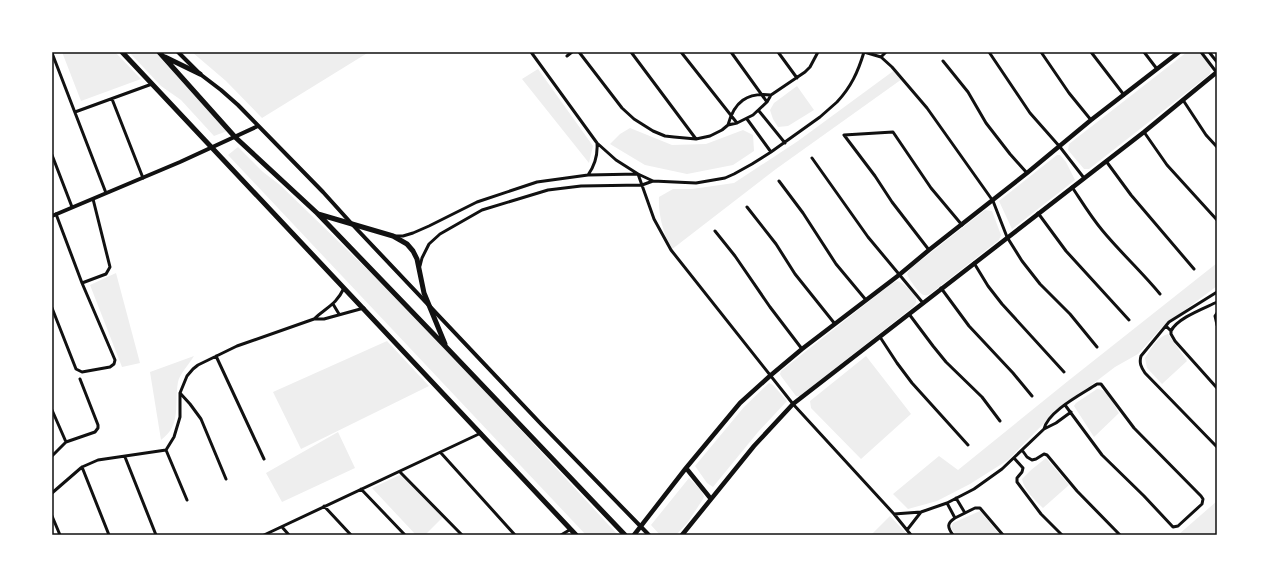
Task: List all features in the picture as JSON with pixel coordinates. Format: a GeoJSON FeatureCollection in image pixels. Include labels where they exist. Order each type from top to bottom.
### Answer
{"type":"FeatureCollection","features":[{"type":"Feature","properties":{"kind":"main road"},"geometry":{"type":"LineString","coordinates":[[122,52],[576,535]]}},
{"type":"Feature","properties":{"kind":"main road"},"geometry":{"type":"LineString","coordinates":[[634,535],[686,468],[740,403],[771,375],[802,349],[993,201],[1091,120],[1179,52]]}},
{"type":"Feature","properties":{"kind":"main road"},"geometry":{"type":"LineString","coordinates":[[160,54],[200,74]]}},
{"type":"Feature","properties":{"kind":"main road"},"geometry":{"type":"LineString","coordinates":[[160,54],[236,137],[317,213],[625,535]]}},
{"type":"Feature","properties":{"kind":"main road"},"geometry":{"type":"LineString","coordinates":[[682,535],[765,433],[793,404],[1144,132],[1217,72]]}},
{"type":"Feature","properties":{"kind":"main road"},"geometry":{"type":"LineString","coordinates":[[317,213],[393,236],[406,244],[413,251],[417,259],[421,282],[428,303],[446,347]]}},
{"type":"Feature","properties":{"kind":"main road"},"geometry":{"type":"LineString","coordinates":[[686,468],[711,499]]}},
{"type":"Feature","properties":{"kind":"street"},"geometry":{"type":"LineString","coordinates":[[178,52],[200,74],[221,90],[323,192],[649,535]]}},
{"type":"Feature","properties":{"kind":"street"},"geometry":{"type":"LineString","coordinates":[[531,52],[596,143],[616,160],[638,174],[653,180],[696,183],[725,178],[734,174],[785,143],[844,95],[854,81],[864,52],[880,57],[892,67],[927,108],[993,201],[1007,237],[1030,272],[1080,325],[1097,346]]}},
{"type":"Feature","properties":{"kind":"street"},"geometry":{"type":"LineString","coordinates":[[567,56],[572,52]]}},
{"type":"Feature","properties":{"kind":"street"},"geometry":{"type":"LineString","coordinates":[[579,52],[622,108],[634,119],[653,131],[665,136],[696,139],[716,133],[728,125],[747,119],[759,111],[771,95],[810,68],[818,52]]}},
{"type":"Feature","properties":{"kind":"street"},"geometry":{"type":"LineString","coordinates":[[631,52],[696,139]]}},
{"type":"Feature","properties":{"kind":"street"},"geometry":{"type":"LineString","coordinates":[[681,52],[737,123]]}},
{"type":"Feature","properties":{"kind":"street"},"geometry":{"type":"LineString","coordinates":[[731,52],[767,102]]}},
{"type":"Feature","properties":{"kind":"street"},"geometry":{"type":"LineString","coordinates":[[778,52],[797,78]]}},
{"type":"Feature","properties":{"kind":"street"},"geometry":{"type":"LineString","coordinates":[[880,57],[886,52]]}},
{"type":"Feature","properties":{"kind":"street"},"geometry":{"type":"LineString","coordinates":[[989,52],[1030,113],[1060,147],[1084,178]]}},
{"type":"Feature","properties":{"kind":"street"},"geometry":{"type":"LineString","coordinates":[[1041,52],[1069,93],[1091,120]]}},
{"type":"Feature","properties":{"kind":"street"},"geometry":{"type":"LineString","coordinates":[[1091,52],[1124,94]]}},
{"type":"Feature","properties":{"kind":"street"},"geometry":{"type":"LineString","coordinates":[[1144,52],[1157,69]]}},
{"type":"Feature","properties":{"kind":"street"},"geometry":{"type":"LineString","coordinates":[[1201,52],[1217,72]]}},
{"type":"Feature","properties":{"kind":"street"},"geometry":{"type":"LineString","coordinates":[[1209,52],[1217,62]]}},
{"type":"Feature","properties":{"kind":"street"},"geometry":{"type":"LineString","coordinates":[[52,53],[106,193]]}},
{"type":"Feature","properties":{"kind":"street"},"geometry":{"type":"LineString","coordinates":[[943,61],[968,92],[986,123],[1027,173]]}},
{"type":"Feature","properties":{"kind":"street"},"geometry":{"type":"LineString","coordinates":[[75,112],[152,84]]}},
{"type":"Feature","properties":{"kind":"street"},"geometry":{"type":"LineString","coordinates":[[728,125],[730,115],[734,108],[746,98],[762,94],[771,95]]}},
{"type":"Feature","properties":{"kind":"street"},"geometry":{"type":"LineString","coordinates":[[112,99],[143,178]]}},
{"type":"Feature","properties":{"kind":"street"},"geometry":{"type":"LineString","coordinates":[[1183,100],[1206,135],[1217,147]]}},
{"type":"Feature","properties":{"kind":"street"},"geometry":{"type":"LineString","coordinates":[[759,111],[785,143]]}},
{"type":"Feature","properties":{"kind":"street"},"geometry":{"type":"LineString","coordinates":[[747,119],[771,152]]}},
{"type":"Feature","properties":{"kind":"street"},"geometry":{"type":"LineString","coordinates":[[52,308],[75,367],[78,370],[82,372],[113,365],[115,360],[54,215],[212,148],[258,126]]}},
{"type":"Feature","properties":{"kind":"street"},"geometry":{"type":"LineString","coordinates":[[929,250],[892,202],[875,176],[844,135],[893,132],[931,188],[962,225]]}},
{"type":"Feature","properties":{"kind":"street"},"geometry":{"type":"LineString","coordinates":[[1144,132],[1167,165],[1217,220]]}},
{"type":"Feature","properties":{"kind":"street"},"geometry":{"type":"LineString","coordinates":[[588,175],[593,168],[596,159],[596,143]]}},
{"type":"Feature","properties":{"kind":"street"},"geometry":{"type":"LineString","coordinates":[[52,156],[72,207]]}},
{"type":"Feature","properties":{"kind":"street"},"geometry":{"type":"LineString","coordinates":[[812,158],[868,237],[923,303]]}},
{"type":"Feature","properties":{"kind":"street"},"geometry":{"type":"LineString","coordinates":[[1106,161],[1131,195],[1194,269]]}},
{"type":"Feature","properties":{"kind":"street"},"geometry":{"type":"LineString","coordinates":[[393,236],[402,236],[429,226],[477,202],[537,182],[588,175],[638,174]]}},
{"type":"Feature","properties":{"kind":"street"},"geometry":{"type":"LineString","coordinates":[[638,174],[654,219],[671,250],[793,404],[894,514],[911,535]]}},
{"type":"Feature","properties":{"kind":"street"},"geometry":{"type":"LineString","coordinates":[[419,270],[425,251],[434,239],[452,226],[482,210],[536,193],[561,188],[581,186],[642,185],[653,180]]}},
{"type":"Feature","properties":{"kind":"street"},"geometry":{"type":"LineString","coordinates":[[779,181],[803,213],[836,264],[866,300]]}},
{"type":"Feature","properties":{"kind":"street"},"geometry":{"type":"LineString","coordinates":[[1072,187],[1095,221],[1113,243],[1160,294]]}},
{"type":"Feature","properties":{"kind":"street"},"geometry":{"type":"LineString","coordinates":[[82,283],[106,274],[110,267],[93,199]]}},
{"type":"Feature","properties":{"kind":"street"},"geometry":{"type":"LineString","coordinates":[[477,202],[482,210]]}},
{"type":"Feature","properties":{"kind":"street"},"geometry":{"type":"LineString","coordinates":[[747,207],[772,239],[795,274],[835,324]]}},
{"type":"Feature","properties":{"kind":"street"},"geometry":{"type":"LineString","coordinates":[[1038,213],[1066,252],[1129,320]]}},
{"type":"Feature","properties":{"kind":"street"},"geometry":{"type":"LineString","coordinates":[[715,231],[735,256],[770,307],[802,349]]}},
{"type":"Feature","properties":{"kind":"street"},"geometry":{"type":"LineString","coordinates":[[974,263],[988,286],[1002,304],[1064,372]]}},
{"type":"Feature","properties":{"kind":"street"},"geometry":{"type":"LineString","coordinates":[[314,319],[321,312],[334,304],[344,288]]}},
{"type":"Feature","properties":{"kind":"street"},"geometry":{"type":"LineString","coordinates":[[941,288],[969,326],[1013,373],[1032,396]]}},
{"type":"Feature","properties":{"kind":"street"},"geometry":{"type":"LineString","coordinates":[[1217,292],[1173,319],[1141,356],[1140,360],[1145,373],[1217,447]]}},
{"type":"Feature","properties":{"kind":"street"},"geometry":{"type":"LineString","coordinates":[[1171,331],[1174,325],[1191,314],[1217,302]]}},
{"type":"Feature","properties":{"kind":"street"},"geometry":{"type":"LineString","coordinates":[[334,304],[339,314]]}},
{"type":"Feature","properties":{"kind":"street"},"geometry":{"type":"LineString","coordinates":[[52,493],[82,467],[98,460],[166,450],[174,437],[180,417],[180,393],[187,376],[198,364],[237,346],[314,319],[324,319],[364,308]]}},
{"type":"Feature","properties":{"kind":"street"},"geometry":{"type":"LineString","coordinates":[[1188,310],[1191,314]]}},
{"type":"Feature","properties":{"kind":"street"},"geometry":{"type":"LineString","coordinates":[[1217,313],[1215,316],[1217,324]]}},
{"type":"Feature","properties":{"kind":"street"},"geometry":{"type":"LineString","coordinates":[[909,314],[946,362],[982,397],[1000,421]]}},
{"type":"Feature","properties":{"kind":"street"},"geometry":{"type":"LineString","coordinates":[[1166,326],[1171,331],[1175,341],[1217,388]]}},
{"type":"Feature","properties":{"kind":"street"},"geometry":{"type":"LineString","coordinates":[[880,337],[912,383],[968,445]]}},
{"type":"Feature","properties":{"kind":"street"},"geometry":{"type":"LineString","coordinates":[[216,356],[264,459]]}},
{"type":"Feature","properties":{"kind":"street"},"geometry":{"type":"LineString","coordinates":[[52,456],[66,442],[95,432],[98,428],[80,379]]}},
{"type":"Feature","properties":{"kind":"street"},"geometry":{"type":"LineString","coordinates":[[1044,429],[1045,423],[1065,405],[1097,384],[1100,384],[1134,428],[1201,496],[1203,500],[1202,504],[1178,526],[1172,526],[1102,455],[1065,405]]}},
{"type":"Feature","properties":{"kind":"street"},"geometry":{"type":"LineString","coordinates":[[180,393],[190,404],[200,419],[226,479]]}},
{"type":"Feature","properties":{"kind":"street"},"geometry":{"type":"LineString","coordinates":[[52,410],[66,442]]}},
{"type":"Feature","properties":{"kind":"street"},"geometry":{"type":"LineString","coordinates":[[894,514],[921,512],[947,503],[989,479],[1014,458],[1044,429],[1056,423],[1071,412]]}},
{"type":"Feature","properties":{"kind":"street"},"geometry":{"type":"LineString","coordinates":[[264,535],[481,433]]}},
{"type":"Feature","properties":{"kind":"street"},"geometry":{"type":"LineString","coordinates":[[166,450],[187,500]]}},
{"type":"Feature","properties":{"kind":"street"},"geometry":{"type":"LineString","coordinates":[[1022,450],[1032,460],[1047,454],[1077,491],[1120,535]]}},
{"type":"Feature","properties":{"kind":"street"},"geometry":{"type":"LineString","coordinates":[[440,453],[515,535]]}},
{"type":"Feature","properties":{"kind":"street"},"geometry":{"type":"LineString","coordinates":[[125,457],[156,535]]}},
{"type":"Feature","properties":{"kind":"street"},"geometry":{"type":"LineString","coordinates":[[1014,458],[1022,466],[1022,472],[1017,478],[1017,482],[1041,514],[1062,535]]}},
{"type":"Feature","properties":{"kind":"street"},"geometry":{"type":"LineString","coordinates":[[82,467],[109,535]]}},
{"type":"Feature","properties":{"kind":"street"},"geometry":{"type":"LineString","coordinates":[[400,472],[462,535]]}},
{"type":"Feature","properties":{"kind":"street"},"geometry":{"type":"LineString","coordinates":[[361,489],[405,535]]}},
{"type":"Feature","properties":{"kind":"street"},"geometry":{"type":"LineString","coordinates":[[956,498],[965,513]]}},
{"type":"Feature","properties":{"kind":"street"},"geometry":{"type":"LineString","coordinates":[[947,503],[955,518]]}},
{"type":"Feature","properties":{"kind":"street"},"geometry":{"type":"LineString","coordinates":[[324,506],[351,535]]}},
{"type":"Feature","properties":{"kind":"street"},"geometry":{"type":"LineString","coordinates":[[953,535],[948,527],[951,521],[975,508],[980,508],[1003,535]]}},
{"type":"Feature","properties":{"kind":"street"},"geometry":{"type":"LineString","coordinates":[[907,530],[921,512]]}},
{"type":"Feature","properties":{"kind":"street"},"geometry":{"type":"LineString","coordinates":[[52,516],[60,535]]}},
{"type":"Feature","properties":{"kind":"street"},"geometry":{"type":"LineString","coordinates":[[282,527],[290,535]]}},
{"type":"Feature","properties":{"kind":"street"},"geometry":{"type":"LineString","coordinates":[[561,535],[571,529]]}},
{"type":"Feature","properties":{"kind":"shaded area"},"geometry":{"type":"Polygon","coordinates":[[[62,52],[115,52],[141,79],[81,101],[62,52]]]}},
{"type":"Feature","properties":{"kind":"shaded area"},"geometry":{"type":"Polygon","coordinates":[[[129,52],[155,52],[227,131],[214,136],[181,100],[161,86],[129,52]]]}},
{"type":"Feature","properties":{"kind":"shaded area"},"geometry":{"type":"Polygon","coordinates":[[[192,52],[369,52],[262,118],[226,81],[192,52]]]}},
{"type":"Feature","properties":{"kind":"shaded area"},"geometry":{"type":"Polygon","coordinates":[[[1187,52],[1199,52],[1209,65],[1211,71],[1210,74],[1089,169],[1084,169],[1068,150],[1069,144],[1187,52]]]}},
{"type":"Feature","properties":{"kind":"shaded area"},"geometry":{"type":"Polygon","coordinates":[[[538,69],[593,146],[589,163],[522,79],[538,69]]]}},
{"type":"Feature","properties":{"kind":"shaded area"},"geometry":{"type":"Polygon","coordinates":[[[896,69],[902,79],[776,169],[671,250],[659,211],[659,197],[673,189],[692,189],[734,183],[798,141],[896,69]]]}},
{"type":"Feature","properties":{"kind":"shaded area"},"geometry":{"type":"Polygon","coordinates":[[[797,86],[814,110],[788,126],[778,127],[770,110],[774,103],[797,86]]]}},
{"type":"Feature","properties":{"kind":"shaded area"},"geometry":{"type":"Polygon","coordinates":[[[630,128],[672,145],[706,144],[743,130],[753,135],[754,151],[733,165],[687,174],[645,165],[610,144],[620,134],[630,128]]]}},
{"type":"Feature","properties":{"kind":"shaded area"},"geometry":{"type":"Polygon","coordinates":[[[238,147],[263,172],[280,185],[369,271],[468,373],[618,535],[586,535],[228,155],[238,147]]]}},
{"type":"Feature","properties":{"kind":"shaded area"},"geometry":{"type":"Polygon","coordinates":[[[1057,155],[1060,155],[1066,162],[1075,180],[1012,229],[999,201],[1057,155]]]}},
{"type":"Feature","properties":{"kind":"shaded area"},"geometry":{"type":"Polygon","coordinates":[[[985,210],[992,211],[1001,235],[999,240],[930,294],[922,294],[914,286],[907,274],[910,269],[985,210]]]}},
{"type":"Feature","properties":{"kind":"shaded area"},"geometry":{"type":"Polygon","coordinates":[[[1217,263],[1217,286],[1162,327],[1138,354],[1115,367],[1052,415],[1008,460],[970,484],[937,501],[908,509],[893,494],[939,456],[958,470],[1217,263]]]}},
{"type":"Feature","properties":{"kind":"shaded area"},"geometry":{"type":"Polygon","coordinates":[[[116,273],[140,363],[122,367],[90,285],[116,273]]]}},
{"type":"Feature","properties":{"kind":"shaded area"},"geometry":{"type":"Polygon","coordinates":[[[897,281],[905,285],[915,296],[916,303],[914,306],[800,396],[796,396],[781,376],[781,371],[891,284],[897,281]]]}},
{"type":"Feature","properties":{"kind":"shaded area"},"geometry":{"type":"Polygon","coordinates":[[[1168,334],[1187,361],[1162,384],[1147,368],[1145,358],[1158,340],[1164,335],[1168,334]]]}},
{"type":"Feature","properties":{"kind":"shaded area"},"geometry":{"type":"Polygon","coordinates":[[[387,341],[429,386],[301,449],[273,392],[387,341]]]}},
{"type":"Feature","properties":{"kind":"shaded area"},"geometry":{"type":"Polygon","coordinates":[[[194,356],[182,373],[178,382],[175,421],[168,434],[161,440],[150,372],[194,356]]]}},
{"type":"Feature","properties":{"kind":"shaded area"},"geometry":{"type":"Polygon","coordinates":[[[866,356],[911,414],[861,459],[811,408],[810,401],[866,356]]]}},
{"type":"Feature","properties":{"kind":"shaded area"},"geometry":{"type":"Polygon","coordinates":[[[769,383],[773,385],[787,401],[758,432],[713,487],[707,483],[695,466],[744,407],[769,383]]]}},
{"type":"Feature","properties":{"kind":"shaded area"},"geometry":{"type":"Polygon","coordinates":[[[1097,389],[1107,394],[1119,413],[1094,437],[1074,406],[1076,403],[1097,389]]]}},
{"type":"Feature","properties":{"kind":"shaded area"},"geometry":{"type":"Polygon","coordinates":[[[338,432],[355,468],[282,502],[266,473],[338,432]]]}},
{"type":"Feature","properties":{"kind":"shaded area"},"geometry":{"type":"Polygon","coordinates":[[[1046,458],[1069,485],[1043,508],[1027,491],[1022,479],[1046,458]]]}},
{"type":"Feature","properties":{"kind":"shaded area"},"geometry":{"type":"Polygon","coordinates":[[[402,474],[443,517],[425,535],[416,535],[372,488],[402,474]]]}},
{"type":"Feature","properties":{"kind":"shaded area"},"geometry":{"type":"Polygon","coordinates":[[[689,478],[700,489],[704,496],[703,499],[688,522],[676,535],[660,535],[651,525],[689,478]]]}},
{"type":"Feature","properties":{"kind":"shaded area"},"geometry":{"type":"Polygon","coordinates":[[[1217,501],[1217,535],[1178,535],[1217,501]]]}},
{"type":"Feature","properties":{"kind":"shaded area"},"geometry":{"type":"Polygon","coordinates":[[[980,511],[1000,535],[956,535],[951,528],[953,523],[980,511]]]}},
{"type":"Feature","properties":{"kind":"shaded area"},"geometry":{"type":"Polygon","coordinates":[[[890,516],[908,535],[871,535],[890,516]]]}}]}
